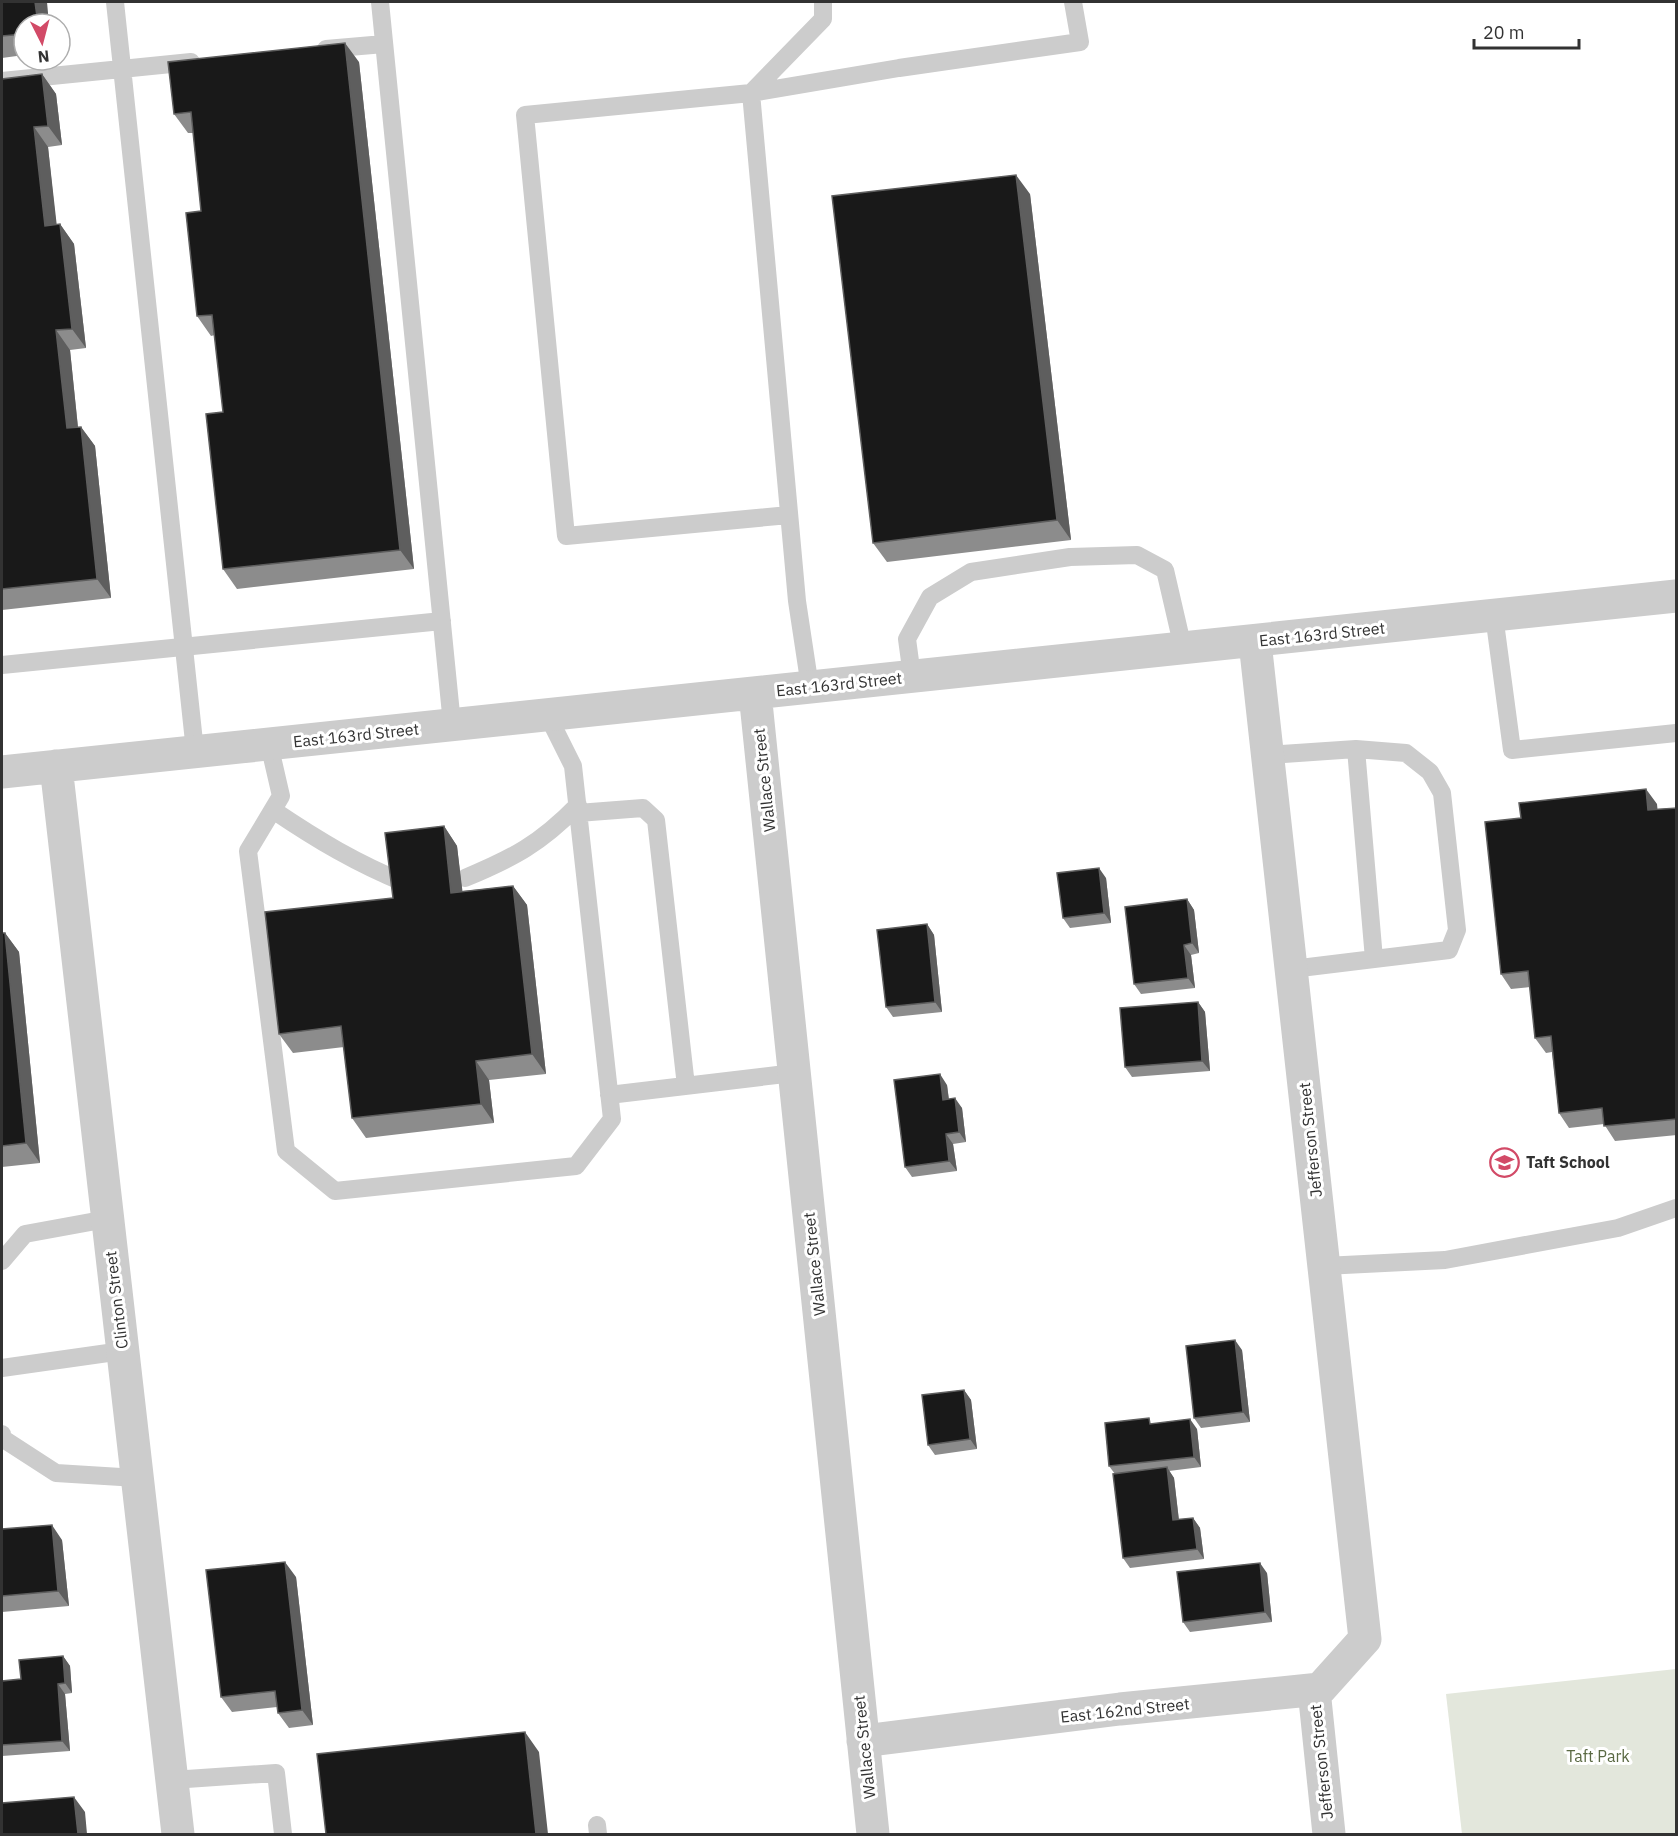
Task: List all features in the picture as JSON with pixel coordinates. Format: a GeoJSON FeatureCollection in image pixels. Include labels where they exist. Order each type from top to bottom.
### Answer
{"type":"FeatureCollection","features":[{"type":"Feature","properties":{"kind":"street","name":"East 163rd Street"},"geometry":{"type":"LineString","coordinates":[[2,772],[1677,596]]}},
{"type":"Feature","properties":{"kind":"street","name":"Jefferson Street"},"geometry":{"type":"LineString","coordinates":[[1255,642],[1365,1639],[1320,1689],[1314,1690],[1329,1834]]}},
{"type":"Feature","properties":{"kind":"street","name":"Wallace Street"},"geometry":{"type":"LineString","coordinates":[[755,693],[873,1834]]}},
{"type":"Feature","properties":{"kind":"street","name":"Clinton Street"},"geometry":{"type":"LineString","coordinates":[[56,766],[178,1834]]}},
{"type":"Feature","properties":{"kind":"street","name":"East 162nd Street"},"geometry":{"type":"LineString","coordinates":[[863,1741],[1120,1709],[1314,1690]]}},
{"type":"Feature","properties":{"kind":"lane"},"geometry":{"type":"LineString","coordinates":[[115,2],[195,751]]}},
{"type":"Feature","properties":{"kind":"lane"},"geometry":{"type":"LineString","coordinates":[[380,2],[452,724]]}},
{"type":"Feature","properties":{"kind":"lane"},"geometry":{"type":"LineString","coordinates":[[810,687],[797,601],[751,93],[823,19],[824,2]]}},
{"type":"Feature","properties":{"kind":"lane"},"geometry":{"type":"LineString","coordinates":[[789,515],[566,536],[525,115],[751,93],[899,68],[1080,42],[1073,2]]}},
{"type":"Feature","properties":{"kind":"lane"},"geometry":{"type":"LineString","coordinates":[[313,51],[384,44]]}},
{"type":"Feature","properties":{"kind":"lane"},"geometry":{"type":"LineString","coordinates":[[2,81],[206,61]]}},
{"type":"Feature","properties":{"kind":"lane"},"geometry":{"type":"LineString","coordinates":[[912,676],[907,639],[930,597],[971,572],[1070,557],[1137,555],[1165,570],[1184,648]]}},
{"type":"Feature","properties":{"kind":"lane"},"geometry":{"type":"LineString","coordinates":[[1494,615],[1512,750],[1677,733]]}},
{"type":"Feature","properties":{"kind":"lane"},"geometry":{"type":"LineString","coordinates":[[2,665],[442,621]]}},
{"type":"Feature","properties":{"kind":"lane"},"geometry":{"type":"LineString","coordinates":[[269,744],[281,796],[249,850],[286,1151],[335,1191],[576,1166],[612,1119],[573,766],[547,714]]}},
{"type":"Feature","properties":{"kind":"lane"},"geometry":{"type":"LineString","coordinates":[[1356,749],[1374,959]]}},
{"type":"Feature","properties":{"kind":"lane"},"geometry":{"type":"LineString","coordinates":[[1268,754],[1356,749],[1406,753],[1430,772],[1442,793],[1457,930],[1449,950],[1292,969]]}},
{"type":"Feature","properties":{"kind":"lane"},"geometry":{"type":"LineString","coordinates":[[465,879],[516,857],[578,809],[643,808],[656,820],[686,1086]]}},
{"type":"Feature","properties":{"kind":"lane"},"geometry":{"type":"LineString","coordinates":[[273,810],[322,844],[362,866],[407,884]]}},
{"type":"Feature","properties":{"kind":"lane"},"geometry":{"type":"LineString","coordinates":[[609,1095],[794,1073]]}},
{"type":"Feature","properties":{"kind":"lane"},"geometry":{"type":"LineString","coordinates":[[1324,1266],[1445,1260],[1618,1228],[1677,1208]]}},
{"type":"Feature","properties":{"kind":"lane"},"geometry":{"type":"LineString","coordinates":[[2,1261],[25,1234],[107,1219]]}},
{"type":"Feature","properties":{"kind":"lane"},"geometry":{"type":"LineString","coordinates":[[2,1368],[122,1351]]}},
{"type":"Feature","properties":{"kind":"lane"},"geometry":{"type":"LineString","coordinates":[[2,1434],[2,1438],[56,1473],[137,1478]]}},
{"type":"Feature","properties":{"kind":"lane"},"geometry":{"type":"LineString","coordinates":[[172,1780],[276,1773],[282,1834]]}},
{"type":"Feature","properties":{"kind":"green space","name":"Taft Park"},"geometry":{"type":"Polygon","coordinates":[[[1676,1669],[1676,1834],[1462,1834],[1446,1694],[1676,1669]]]}},
{"type":"Feature","properties":{"kind":"building"},"geometry":{"type":"Polygon","coordinates":[[[2,2],[35,2],[36,12],[12,12],[12,35],[2,36],[2,2]]]}},
{"type":"Feature","properties":{"kind":"building"},"geometry":{"type":"Polygon","coordinates":[[[345,43],[400,550],[223,569],[206,414],[223,412],[212,315],[197,316],[186,213],[201,211],[191,112],[174,114],[168,62],[345,43]]]}},
{"type":"Feature","properties":{"kind":"building"},"geometry":{"type":"Polygon","coordinates":[[[42,74],[48,126],[34,127],[45,226],[60,224],[72,329],[56,330],[67,428],[81,427],[97,579],[2,589],[2,79],[42,74]]]}},
{"type":"Feature","properties":{"kind":"building"},"geometry":{"type":"Polygon","coordinates":[[[1016,175],[1057,520],[873,543],[832,196],[1016,175]]]}},
{"type":"Feature","properties":{"kind":"building"},"geometry":{"type":"Polygon","coordinates":[[[1646,789],[1648,810],[1677,808],[1677,1119],[1604,1126],[1602,1108],[1559,1113],[1551,1036],[1535,1038],[1528,971],[1501,974],[1485,822],[1521,818],[1519,803],[1646,789]]]}},
{"type":"Feature","properties":{"kind":"building"},"geometry":{"type":"Polygon","coordinates":[[[444,826],[451,893],[513,886],[532,1054],[476,1061],[481,1104],[352,1118],[341,1026],[279,1034],[265,912],[393,898],[385,833],[444,826]]]}},
{"type":"Feature","properties":{"kind":"building"},"geometry":{"type":"Polygon","coordinates":[[[1099,868],[1104,913],[1063,918],[1057,873],[1099,868]]]}},
{"type":"Feature","properties":{"kind":"building"},"geometry":{"type":"Polygon","coordinates":[[[1187,899],[1192,943],[1184,945],[1188,978],[1134,984],[1125,907],[1187,899]]]}},
{"type":"Feature","properties":{"kind":"building"},"geometry":{"type":"Polygon","coordinates":[[[927,924],[935,1002],[886,1007],[877,930],[927,924]]]}},
{"type":"Feature","properties":{"kind":"building"},"geometry":{"type":"Polygon","coordinates":[[[2,933],[5,933],[26,1143],[2,1146],[2,933]]]}},
{"type":"Feature","properties":{"kind":"building"},"geometry":{"type":"Polygon","coordinates":[[[1198,1002],[1202,1061],[1125,1067],[1120,1008],[1198,1002]]]}},
{"type":"Feature","properties":{"kind":"building"},"geometry":{"type":"Polygon","coordinates":[[[940,1074],[943,1100],[955,1098],[959,1132],[946,1134],[949,1161],[905,1167],[894,1080],[940,1074]]]}},
{"type":"Feature","properties":{"kind":"building"},"geometry":{"type":"Polygon","coordinates":[[[1235,1340],[1243,1412],[1194,1418],[1186,1346],[1235,1340]]]}},
{"type":"Feature","properties":{"kind":"building"},"geometry":{"type":"Polygon","coordinates":[[[964,1390],[970,1439],[928,1445],[922,1395],[964,1390]]]}},
{"type":"Feature","properties":{"kind":"building"},"geometry":{"type":"Polygon","coordinates":[[[1149,1418],[1150,1424],[1190,1419],[1194,1457],[1109,1466],[1105,1423],[1149,1418]]]}},
{"type":"Feature","properties":{"kind":"building"},"geometry":{"type":"Polygon","coordinates":[[[1167,1467],[1173,1520],[1193,1518],[1197,1549],[1123,1558],[1113,1474],[1167,1467]]]}},
{"type":"Feature","properties":{"kind":"building"},"geometry":{"type":"Polygon","coordinates":[[[52,1525],[58,1591],[2,1596],[2,1529],[52,1525]]]}},
{"type":"Feature","properties":{"kind":"building"},"geometry":{"type":"Polygon","coordinates":[[[285,1562],[302,1710],[278,1713],[275,1691],[221,1697],[206,1570],[285,1562]]]}},
{"type":"Feature","properties":{"kind":"building"},"geometry":{"type":"Polygon","coordinates":[[[1260,1563],[1265,1612],[1183,1622],[1177,1572],[1260,1563]]]}},
{"type":"Feature","properties":{"kind":"building"},"geometry":{"type":"Polygon","coordinates":[[[63,1656],[65,1683],[58,1684],[62,1741],[2,1745],[2,1681],[21,1679],[19,1660],[63,1656]]]}},
{"type":"Feature","properties":{"kind":"building"},"geometry":{"type":"Polygon","coordinates":[[[525,1732],[536,1834],[326,1834],[317,1754],[525,1732]]]}},
{"type":"Feature","properties":{"kind":"building"},"geometry":{"type":"Polygon","coordinates":[[[74,1797],[78,1834],[2,1834],[2,1803],[74,1797]]]}},
{"type":"Feature","properties":{"kind":"place","name":"Taft School"},"geometry":{"type":"Point","coordinates":[1505,1162]}}]}
